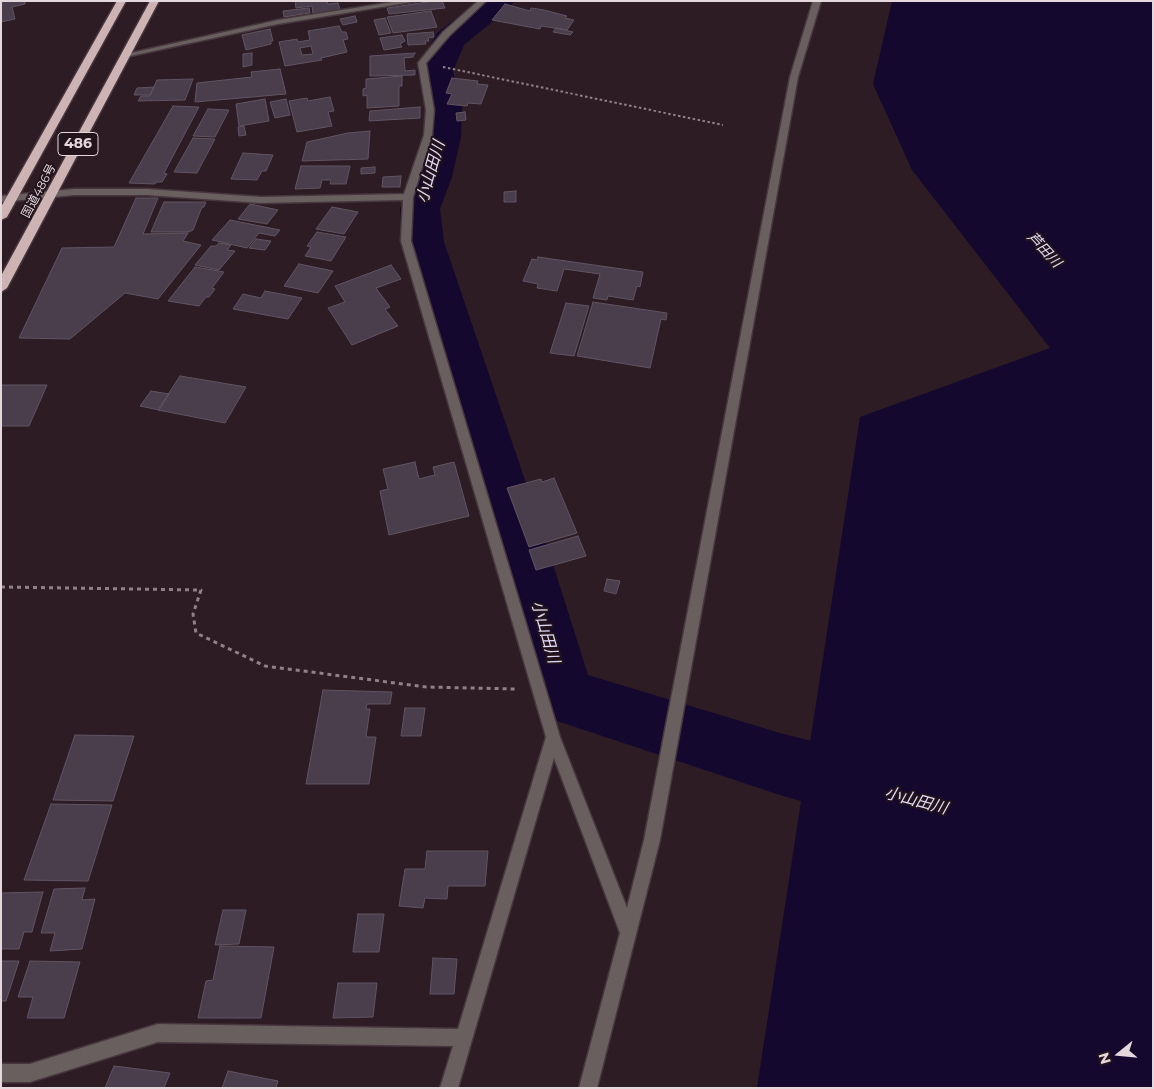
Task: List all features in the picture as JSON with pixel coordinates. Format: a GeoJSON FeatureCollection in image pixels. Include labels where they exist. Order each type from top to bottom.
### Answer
{"type":"FeatureCollection","features":[{"type":"Feature","properties":{"kind":"highway","name":"国道486号"},"geometry":{"type":"LineString","coordinates":[[1,217],[6,199],[122,1]]}},
{"type":"Feature","properties":{"kind":"highway","name":"国道486号"},"geometry":{"type":"LineString","coordinates":[[1,288],[155,1]]}},
{"type":"Feature","properties":{"kind":"street"},"geometry":{"type":"LineString","coordinates":[[126,55],[278,22],[368,5],[415,1]]}},
{"type":"Feature","properties":{"kind":"street"},"geometry":{"type":"LineString","coordinates":[[483,1],[446,34],[422,63],[430,110],[428,135],[408,196],[406,241],[553,737],[629,934]]}},
{"type":"Feature","properties":{"kind":"street"},"geometry":{"type":"LineString","coordinates":[[588,1088],[652,840],[794,77],[817,1]]}},
{"type":"Feature","properties":{"kind":"street"},"geometry":{"type":"LineString","coordinates":[[6,199],[52,194],[147,192],[261,200],[408,196]]}},
{"type":"Feature","properties":{"kind":"street"},"geometry":{"type":"LineString","coordinates":[[449,1088],[553,737]]}},
{"type":"Feature","properties":{"kind":"street"},"geometry":{"type":"LineString","coordinates":[[1,1073],[30,1073],[158,1032],[465,1038]]}},
{"type":"Feature","properties":{"kind":"path"},"geometry":{"type":"LineString","coordinates":[[422,63],[723,126]]}},
{"type":"Feature","properties":{"kind":"path"},"geometry":{"type":"LineString","coordinates":[[1,587],[202,590],[193,614],[196,633],[265,666],[426,687],[539,690]]}},
{"type":"Feature","properties":{"kind":"water","name":"芦田川"},"geometry":{"type":"Polygon","coordinates":[[[892,1],[1153,1],[1153,1088],[757,1088],[860,417],[1050,348],[912,170],[873,84],[892,1]]]}},
{"type":"Feature","properties":{"kind":"building"},"geometry":{"type":"Polygon","coordinates":[[[1,1],[25,1],[25,4],[12,7],[15,19],[1,22],[1,1]]]}},
{"type":"Feature","properties":{"kind":"building"},"geometry":{"type":"Polygon","coordinates":[[[295,1],[338,3],[340,10],[313,13],[312,6],[296,8],[295,1]]]}},
{"type":"Feature","properties":{"kind":"building"},"geometry":{"type":"Polygon","coordinates":[[[442,1],[445,8],[389,14],[387,8],[442,1]]]}},
{"type":"Feature","properties":{"kind":"building"},"geometry":{"type":"Polygon","coordinates":[[[505,4],[530,11],[531,8],[544,10],[567,16],[565,18],[574,20],[567,30],[541,26],[540,29],[492,20],[505,4]]]}},
{"type":"Feature","properties":{"kind":"building"},"geometry":{"type":"Polygon","coordinates":[[[309,8],[310,13],[284,17],[283,11],[309,8]]]}},
{"type":"Feature","properties":{"kind":"building"},"geometry":{"type":"Polygon","coordinates":[[[431,11],[437,27],[393,33],[387,17],[431,11]]]}},
{"type":"Feature","properties":{"kind":"building"},"geometry":{"type":"Polygon","coordinates":[[[355,16],[357,22],[343,25],[340,19],[355,16]]]}},
{"type":"Feature","properties":{"kind":"building"},"geometry":{"type":"Polygon","coordinates":[[[385,18],[391,33],[379,35],[374,20],[385,18]]]}},
{"type":"Feature","properties":{"kind":"building"},"geometry":{"type":"Polygon","coordinates":[[[339,26],[342,32],[346,32],[348,39],[343,40],[347,52],[321,58],[322,60],[285,66],[279,42],[297,39],[298,42],[310,40],[308,31],[339,26]],[[311,46],[300,48],[302,55],[313,54],[311,46]]]}},
{"type":"Feature","properties":{"kind":"building"},"geometry":{"type":"Polygon","coordinates":[[[556,28],[573,32],[570,35],[553,32],[556,28]]]}},
{"type":"Feature","properties":{"kind":"building"},"geometry":{"type":"Polygon","coordinates":[[[270,29],[273,41],[271,41],[271,44],[246,50],[242,35],[270,29]]]}},
{"type":"Feature","properties":{"kind":"building"},"geometry":{"type":"Polygon","coordinates":[[[433,32],[434,37],[428,38],[429,41],[425,41],[426,44],[408,45],[407,34],[433,32]]]}},
{"type":"Feature","properties":{"kind":"building"},"geometry":{"type":"Polygon","coordinates":[[[402,35],[405,41],[400,44],[402,47],[384,50],[380,38],[402,35]]]}},
{"type":"Feature","properties":{"kind":"building"},"geometry":{"type":"Polygon","coordinates":[[[252,53],[252,65],[243,67],[243,54],[252,53]]]}},
{"type":"Feature","properties":{"kind":"building"},"geometry":{"type":"Polygon","coordinates":[[[415,53],[413,57],[404,58],[405,71],[415,70],[415,75],[370,76],[370,56],[415,53]]]}},
{"type":"Feature","properties":{"kind":"building"},"geometry":{"type":"Polygon","coordinates":[[[280,69],[286,94],[195,102],[197,83],[252,77],[251,72],[280,69]]]}},
{"type":"Feature","properties":{"kind":"building"},"geometry":{"type":"Polygon","coordinates":[[[402,76],[402,86],[399,86],[399,106],[367,108],[367,95],[363,96],[363,89],[366,88],[366,79],[402,76]]]}},
{"type":"Feature","properties":{"kind":"building"},"geometry":{"type":"Polygon","coordinates":[[[452,78],[478,81],[477,84],[488,85],[481,104],[468,103],[467,106],[447,104],[452,94],[446,93],[452,78]]]}},
{"type":"Feature","properties":{"kind":"building"},"geometry":{"type":"Polygon","coordinates":[[[193,79],[185,100],[138,101],[141,96],[150,96],[157,80],[193,79]]]}},
{"type":"Feature","properties":{"kind":"building"},"geometry":{"type":"Polygon","coordinates":[[[154,87],[150,95],[134,95],[137,88],[154,87]]]}},
{"type":"Feature","properties":{"kind":"building"},"geometry":{"type":"Polygon","coordinates":[[[330,97],[334,111],[328,112],[332,126],[297,132],[289,101],[307,98],[308,101],[330,97]]]}},
{"type":"Feature","properties":{"kind":"building"},"geometry":{"type":"Polygon","coordinates":[[[265,99],[269,121],[239,126],[236,104],[265,99]]]}},
{"type":"Feature","properties":{"kind":"building"},"geometry":{"type":"Polygon","coordinates":[[[286,99],[290,115],[275,118],[270,102],[286,99]]]}},
{"type":"Feature","properties":{"kind":"building"},"geometry":{"type":"Polygon","coordinates":[[[173,106],[199,107],[164,173],[167,174],[162,182],[156,182],[155,184],[129,183],[173,106]]]}},
{"type":"Feature","properties":{"kind":"building"},"geometry":{"type":"Polygon","coordinates":[[[420,107],[420,118],[369,121],[370,111],[420,107]]]}},
{"type":"Feature","properties":{"kind":"building"},"geometry":{"type":"Polygon","coordinates":[[[208,109],[229,110],[215,137],[193,136],[208,109]]]}},
{"type":"Feature","properties":{"kind":"building"},"geometry":{"type":"Polygon","coordinates":[[[465,112],[466,120],[457,121],[456,113],[465,112]]]}},
{"type":"Feature","properties":{"kind":"building"},"geometry":{"type":"Polygon","coordinates":[[[244,126],[246,135],[239,136],[238,127],[244,126]]]}},
{"type":"Feature","properties":{"kind":"building"},"geometry":{"type":"Polygon","coordinates":[[[370,131],[368,159],[302,161],[307,142],[348,133],[370,131]]]}},
{"type":"Feature","properties":{"kind":"building"},"geometry":{"type":"Polygon","coordinates":[[[193,138],[215,139],[197,173],[174,172],[193,138]]]}},
{"type":"Feature","properties":{"kind":"building"},"geometry":{"type":"Polygon","coordinates":[[[243,153],[273,155],[266,171],[262,171],[257,180],[231,179],[243,153]]]}},
{"type":"Feature","properties":{"kind":"building"},"geometry":{"type":"Polygon","coordinates":[[[301,166],[350,166],[346,184],[330,184],[331,180],[322,180],[320,188],[295,189],[301,166]]]}},
{"type":"Feature","properties":{"kind":"building"},"geometry":{"type":"Polygon","coordinates":[[[375,167],[375,173],[361,174],[361,168],[375,167]]]}},
{"type":"Feature","properties":{"kind":"building"},"geometry":{"type":"Polygon","coordinates":[[[401,176],[400,187],[382,187],[383,177],[401,176]]]}},
{"type":"Feature","properties":{"kind":"building"},"geometry":{"type":"Polygon","coordinates":[[[516,191],[516,202],[504,202],[504,192],[516,191]]]}},
{"type":"Feature","properties":{"kind":"building"},"geometry":{"type":"Polygon","coordinates":[[[136,198],[158,198],[143,234],[188,233],[183,241],[201,245],[158,299],[125,293],[70,339],[19,338],[62,248],[114,247],[136,198]]]}},
{"type":"Feature","properties":{"kind":"building"},"geometry":{"type":"Polygon","coordinates":[[[164,202],[206,202],[204,207],[202,207],[193,230],[189,232],[151,232],[164,202]]]}},
{"type":"Feature","properties":{"kind":"building"},"geometry":{"type":"Polygon","coordinates":[[[250,204],[278,210],[267,224],[238,219],[250,204]]]}},
{"type":"Feature","properties":{"kind":"building"},"geometry":{"type":"Polygon","coordinates":[[[332,207],[358,212],[344,234],[316,229],[332,207]]]}},
{"type":"Feature","properties":{"kind":"building"},"geometry":{"type":"Polygon","coordinates":[[[230,220],[280,230],[275,236],[259,233],[247,248],[212,240],[230,220]]]}},
{"type":"Feature","properties":{"kind":"building"},"geometry":{"type":"Polygon","coordinates":[[[317,232],[346,237],[331,261],[305,256],[311,247],[307,246],[317,232]]]}},
{"type":"Feature","properties":{"kind":"building"},"geometry":{"type":"Polygon","coordinates":[[[256,239],[271,241],[265,250],[249,248],[256,239]]]}},
{"type":"Feature","properties":{"kind":"building"},"geometry":{"type":"Polygon","coordinates":[[[219,243],[231,245],[227,250],[235,251],[219,270],[195,265],[211,246],[216,246],[219,243]]]}},
{"type":"Feature","properties":{"kind":"building"},"geometry":{"type":"Polygon","coordinates":[[[538,257],[643,272],[640,287],[637,286],[633,300],[608,296],[607,300],[593,298],[600,274],[564,269],[557,291],[537,288],[538,284],[523,281],[532,259],[537,260],[538,257]]]}},
{"type":"Feature","properties":{"kind":"building"},"geometry":{"type":"Polygon","coordinates":[[[299,264],[333,271],[318,293],[284,286],[299,264]]]}},
{"type":"Feature","properties":{"kind":"building"},"geometry":{"type":"Polygon","coordinates":[[[391,265],[401,279],[376,288],[390,307],[385,309],[398,326],[352,345],[328,308],[345,302],[335,286],[391,265]]]}},
{"type":"Feature","properties":{"kind":"building"},"geometry":{"type":"Polygon","coordinates":[[[195,267],[224,272],[212,288],[215,289],[209,297],[206,297],[199,306],[168,301],[195,267]]]}},
{"type":"Feature","properties":{"kind":"building"},"geometry":{"type":"Polygon","coordinates":[[[265,291],[302,298],[288,319],[233,309],[243,294],[261,298],[265,291]]]}},
{"type":"Feature","properties":{"kind":"building"},"geometry":{"type":"Polygon","coordinates":[[[593,302],[667,313],[666,320],[661,319],[650,368],[577,356],[593,302]]]}},
{"type":"Feature","properties":{"kind":"building"},"geometry":{"type":"Polygon","coordinates":[[[566,303],[589,306],[574,356],[550,353],[566,303]]]}},
{"type":"Feature","properties":{"kind":"building"},"geometry":{"type":"Polygon","coordinates":[[[180,376],[246,387],[225,423],[158,410],[180,376]]]}},
{"type":"Feature","properties":{"kind":"building"},"geometry":{"type":"Polygon","coordinates":[[[1,385],[47,385],[29,426],[1,426],[1,385]]]}},
{"type":"Feature","properties":{"kind":"building"},"geometry":{"type":"Polygon","coordinates":[[[151,391],[169,394],[159,410],[140,406],[151,391]]]}},
{"type":"Feature","properties":{"kind":"building"},"geometry":{"type":"Polygon","coordinates":[[[415,462],[419,479],[435,475],[433,467],[454,462],[469,516],[389,535],[380,491],[388,489],[383,469],[415,462]]]}},
{"type":"Feature","properties":{"kind":"building"},"geometry":{"type":"Polygon","coordinates":[[[554,478],[577,533],[529,547],[507,488],[541,479],[542,482],[554,478]]]}},
{"type":"Feature","properties":{"kind":"building"},"geometry":{"type":"Polygon","coordinates":[[[578,536],[586,556],[536,570],[529,550],[578,536]]]}},
{"type":"Feature","properties":{"kind":"building"},"geometry":{"type":"Polygon","coordinates":[[[607,579],[620,581],[616,594],[604,591],[607,579]]]}},
{"type":"Feature","properties":{"kind":"building"},"geometry":{"type":"Polygon","coordinates":[[[323,690],[392,692],[390,704],[367,704],[366,709],[370,709],[366,737],[376,737],[369,784],[306,784],[323,690]]]}},
{"type":"Feature","properties":{"kind":"building"},"geometry":{"type":"Polygon","coordinates":[[[405,708],[425,708],[421,736],[401,736],[405,708]]]}},
{"type":"Feature","properties":{"kind":"building"},"geometry":{"type":"Polygon","coordinates":[[[75,735],[134,736],[113,801],[53,800],[75,735]]]}},
{"type":"Feature","properties":{"kind":"building"},"geometry":{"type":"Polygon","coordinates":[[[51,804],[112,805],[88,881],[24,880],[51,804]]]}},
{"type":"Feature","properties":{"kind":"building"},"geometry":{"type":"Polygon","coordinates":[[[427,851],[488,851],[485,886],[448,886],[447,899],[425,898],[423,908],[399,906],[405,869],[425,869],[427,851]]]}},
{"type":"Feature","properties":{"kind":"building"},"geometry":{"type":"Polygon","coordinates":[[[85,888],[82,900],[95,899],[82,949],[50,951],[55,933],[41,933],[54,889],[85,888]]]}},
{"type":"Feature","properties":{"kind":"building"},"geometry":{"type":"Polygon","coordinates":[[[43,892],[32,932],[24,932],[19,949],[1,949],[1,893],[43,892]]]}},
{"type":"Feature","properties":{"kind":"building"},"geometry":{"type":"Polygon","coordinates":[[[223,910],[246,910],[239,944],[215,945],[223,910]]]}},
{"type":"Feature","properties":{"kind":"building"},"geometry":{"type":"Polygon","coordinates":[[[358,914],[384,914],[379,952],[353,952],[358,914]]]}},
{"type":"Feature","properties":{"kind":"building"},"geometry":{"type":"Polygon","coordinates":[[[220,946],[274,947],[261,1018],[198,1018],[206,981],[213,980],[220,946]]]}},
{"type":"Feature","properties":{"kind":"building"},"geometry":{"type":"Polygon","coordinates":[[[433,958],[457,959],[454,994],[430,994],[433,958]]]}},
{"type":"Feature","properties":{"kind":"building"},"geometry":{"type":"Polygon","coordinates":[[[1,961],[19,961],[6,1001],[1,1001],[1,961]]]}},
{"type":"Feature","properties":{"kind":"building"},"geometry":{"type":"Polygon","coordinates":[[[30,961],[80,962],[64,1018],[27,1018],[33,997],[18,997],[30,961]]]}},
{"type":"Feature","properties":{"kind":"building"},"geometry":{"type":"Polygon","coordinates":[[[338,983],[377,983],[373,1017],[333,1018],[338,983]]]}},
{"type":"Feature","properties":{"kind":"building"},"geometry":{"type":"Polygon","coordinates":[[[114,1066],[170,1073],[164,1088],[105,1088],[114,1066]]]}},
{"type":"Feature","properties":{"kind":"building"},"geometry":{"type":"Polygon","coordinates":[[[228,1071],[278,1081],[276,1088],[222,1088],[228,1071]]]}},
{"type":"Feature","properties":{"kind":"waterway","name":"小山田川"},"geometry":{"type":"LineString","coordinates":[[498,1],[449,40],[435,71],[444,106],[442,137],[432,177],[420,209],[423,242],[518,539],[564,696],[780,764],[879,791]]}}]}
